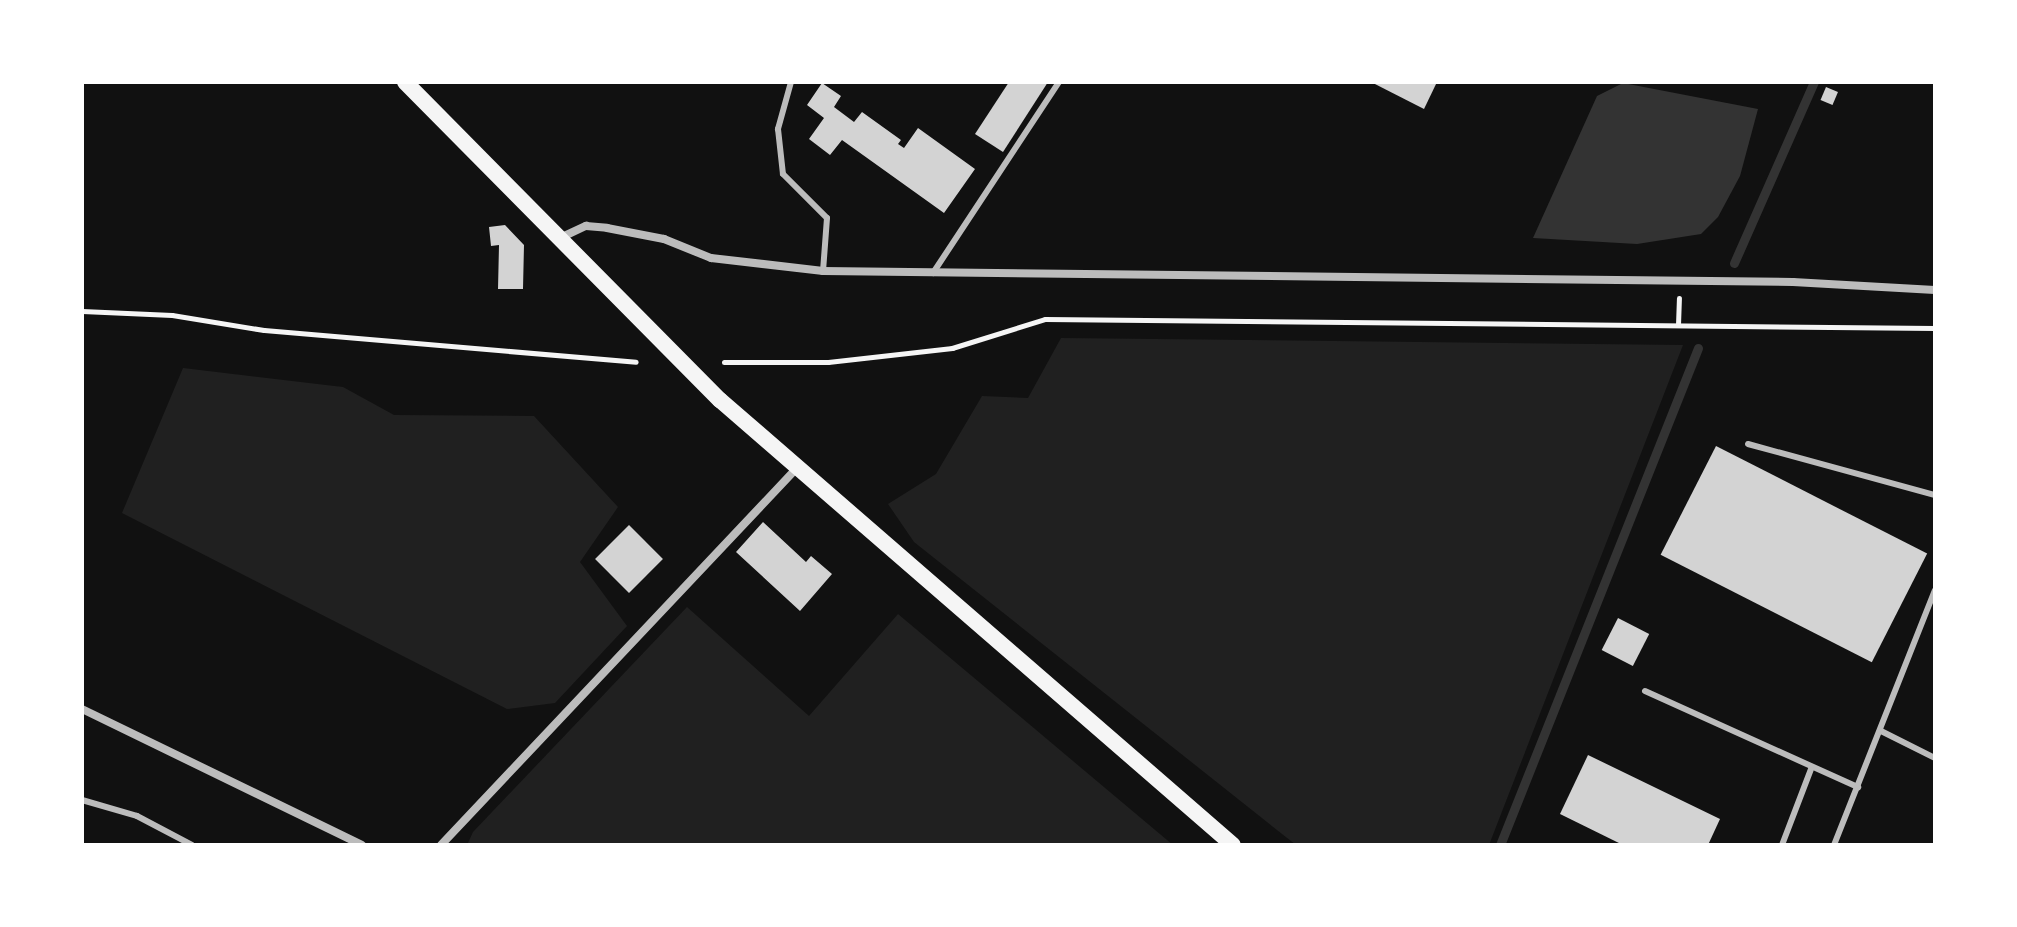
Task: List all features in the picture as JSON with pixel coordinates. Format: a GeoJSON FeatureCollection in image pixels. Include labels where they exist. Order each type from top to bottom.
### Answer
{"type":"FeatureCollection","features":[{"type":"Feature","properties":{"kind":"main road"},"geometry":{"type":"LineString","coordinates":[[405,82],[659,341],[796,469],[1233,845]]}},
{"type":"Feature","properties":{"kind":"street"},"geometry":{"type":"LineString","coordinates":[[560,238],[586,226],[607,228],[664,239],[711,258],[823,271],[1793,282],[1935,290]]}},
{"type":"Feature","properties":{"kind":"street"},"geometry":{"type":"LineString","coordinates":[[441,845],[796,469]]}},
{"type":"Feature","properties":{"kind":"street"},"geometry":{"type":"LineString","coordinates":[[82,709],[362,845]]}},
{"type":"Feature","properties":{"kind":"lane"},"geometry":{"type":"LineString","coordinates":[[791,82],[778,129],[783,174],[827,218],[823,271]]}},
{"type":"Feature","properties":{"kind":"lane"},"geometry":{"type":"LineString","coordinates":[[933,273],[1059,82]]}},
{"type":"Feature","properties":{"kind":"lane"},"geometry":{"type":"LineString","coordinates":[[1748,444],[1935,495]]}},
{"type":"Feature","properties":{"kind":"lane"},"geometry":{"type":"LineString","coordinates":[[1834,845],[1935,590]]}},
{"type":"Feature","properties":{"kind":"lane"},"geometry":{"type":"LineString","coordinates":[[1645,691],[1811,769],[1858,787]]}},
{"type":"Feature","properties":{"kind":"lane"},"geometry":{"type":"LineString","coordinates":[[1881,731],[1935,758]]}},
{"type":"Feature","properties":{"kind":"lane"},"geometry":{"type":"LineString","coordinates":[[1782,845],[1811,769]]}},
{"type":"Feature","properties":{"kind":"lane"},"geometry":{"type":"LineString","coordinates":[[82,800],[137,816],[192,845]]}},
{"type":"Feature","properties":{"kind":"path"},"geometry":{"type":"LineString","coordinates":[[82,311],[172,315],[280,331],[636,362]]}},
{"type":"Feature","properties":{"kind":"path"},"geometry":{"type":"LineString","coordinates":[[724,362],[828,362],[952,348],[1045,319],[1935,328]]}},
{"type":"Feature","properties":{"kind":"shaded area"},"geometry":{"type":"Polygon","coordinates":[[[1623,83],[1758,109],[1740,176],[1718,217],[1701,234],[1637,244],[1533,238],[1597,96],[1623,83]]]}},
{"type":"Feature","properties":{"kind":"shaded area"},"geometry":{"type":"Polygon","coordinates":[[[1061,338],[1683,345],[1489,845],[1296,845],[914,542],[888,504],[936,474],[982,396],[1028,398],[1061,338]]]}},
{"type":"Feature","properties":{"kind":"shaded area"},"geometry":{"type":"Polygon","coordinates":[[[183,368],[343,387],[394,415],[534,416],[618,507],[580,562],[627,626],[555,703],[507,709],[122,513],[183,368]]]}},
{"type":"Feature","properties":{"kind":"shaded area"},"geometry":{"type":"Polygon","coordinates":[[[687,607],[809,716],[898,614],[1173,845],[467,845],[473,832],[687,607]]]}},
{"type":"Feature","properties":{"kind":"building"},"geometry":{"type":"Polygon","coordinates":[[[1009,82],[1048,82],[1003,152],[975,134],[1009,82]]]}},
{"type":"Feature","properties":{"kind":"building"},"geometry":{"type":"Polygon","coordinates":[[[1371,82],[1437,82],[1424,109],[1371,82]]]}},
{"type":"Feature","properties":{"kind":"building"},"geometry":{"type":"Polygon","coordinates":[[[822,83],[841,96],[834,107],[854,122],[862,112],[901,140],[898,144],[904,148],[918,128],[975,169],[944,213],[842,140],[830,155],[809,139],[824,118],[807,105],[822,83]]]}},
{"type":"Feature","properties":{"kind":"building"},"geometry":{"type":"Polygon","coordinates":[[[1826,87],[1838,92],[1832,105],[1821,100],[1826,87]]]}},
{"type":"Feature","properties":{"kind":"building"},"geometry":{"type":"Polygon","coordinates":[[[505,225],[524,245],[523,289],[498,289],[499,245],[491,246],[489,227],[505,225]]]}},
{"type":"Feature","properties":{"kind":"building"},"geometry":{"type":"Polygon","coordinates":[[[1716,446],[1927,554],[1872,662],[1661,555],[1716,446]]]}},
{"type":"Feature","properties":{"kind":"building"},"geometry":{"type":"Polygon","coordinates":[[[763,522],[806,562],[811,556],[832,574],[800,611],[736,552],[763,522]]]}},
{"type":"Feature","properties":{"kind":"building"},"geometry":{"type":"Polygon","coordinates":[[[629,525],[663,559],[629,593],[595,559],[629,525]]]}},
{"type":"Feature","properties":{"kind":"building"},"geometry":{"type":"Polygon","coordinates":[[[1618,618],[1649,634],[1633,666],[1602,650],[1618,618]]]}},
{"type":"Feature","properties":{"kind":"building"},"geometry":{"type":"Polygon","coordinates":[[[1588,755],[1720,819],[1708,845],[1623,845],[1560,814],[1588,755]]]}},
{"type":"Feature","properties":{"kind":"waterway"},"geometry":{"type":"LineString","coordinates":[[1734,263],[1814,82]]}},
{"type":"Feature","properties":{"kind":"waterway"},"geometry":{"type":"LineString","coordinates":[[1500,845],[1698,348]]}}]}
